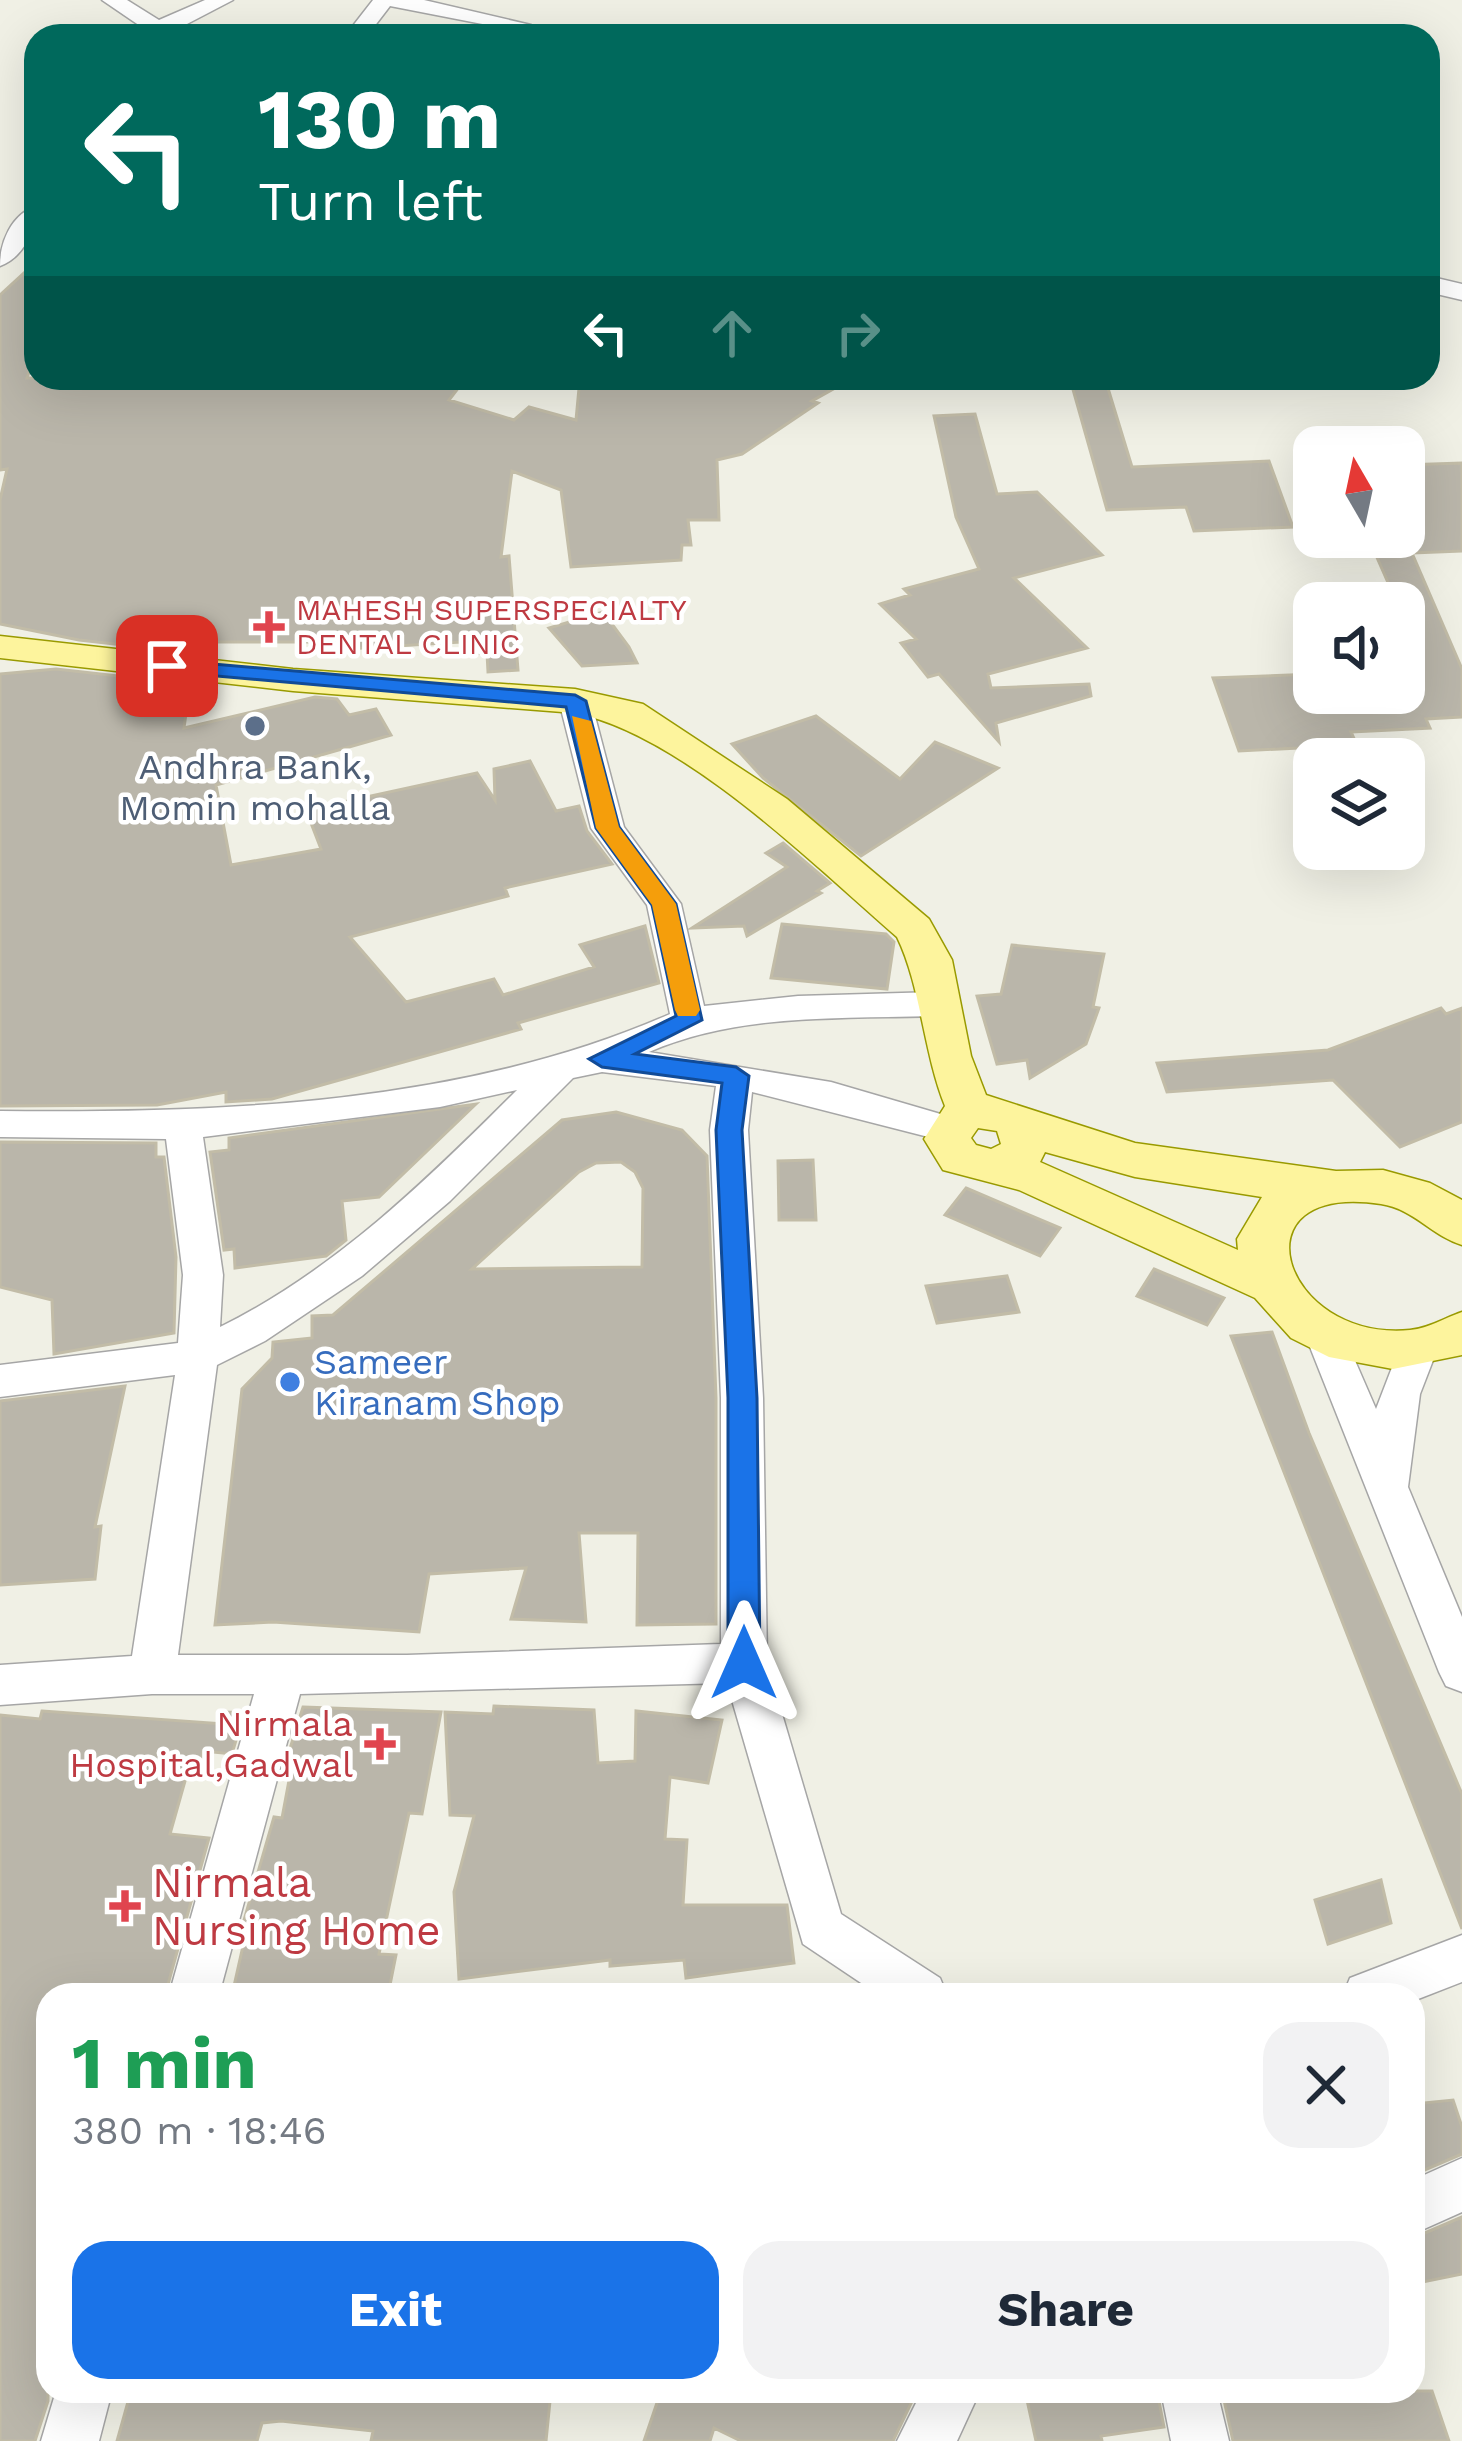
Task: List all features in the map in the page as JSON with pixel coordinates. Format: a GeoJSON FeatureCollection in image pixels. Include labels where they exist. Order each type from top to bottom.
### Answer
{"type":"FeatureCollection","features":[{"type":"Feature","properties":{"kind":"main road"},"geometry":{"type":"LineString","coordinates":[[0,647],[293,680],[575,701],[629,712],[773,808],[897,911],[930,960],[959,1121],[1000,1112],[1011,1146],[1266,1283]]}},
{"type":"Feature","properties":{"kind":"main road"},"geometry":{"type":"LineString","coordinates":[[1011,1146],[1079,1148],[1213,1178],[1373,1185],[1439,1194],[1462,1228]]}},
{"type":"Feature","properties":{"kind":"main road"},"geometry":{"type":"LineString","coordinates":[[1330,1186],[1294,1198],[1268,1221],[1258,1251],[1266,1283],[1289,1314],[1326,1337],[1372,1350],[1440,1340]]}},
{"type":"Feature","properties":{"kind":"street"},"geometry":{"type":"LineString","coordinates":[[112,0],[145,24]]}},
{"type":"Feature","properties":{"kind":"street"},"geometry":{"type":"LineString","coordinates":[[169,24],[195,8],[223,0]]}},
{"type":"Feature","properties":{"kind":"street"},"geometry":{"type":"LineString","coordinates":[[366,24],[387,0],[492,24]]}},
{"type":"Feature","properties":{"kind":"street"},"geometry":{"type":"LineString","coordinates":[[1,257],[24,229]]}},
{"type":"Feature","properties":{"kind":"street"},"geometry":{"type":"LineString","coordinates":[[575,701],[608,828],[664,904],[689,1020]]}},
{"type":"Feature","properties":{"kind":"street"},"geometry":{"type":"LineString","coordinates":[[0,1124],[183,1126],[440,1094],[581,1063],[689,1020],[798,1009],[935,1004]]}},
{"type":"Feature","properties":{"kind":"street"},"geometry":{"type":"LineString","coordinates":[[0,1381],[198,1356],[342,1274],[581,1063],[736,1076],[959,1121]]}},
{"type":"Feature","properties":{"kind":"street"},"geometry":{"type":"LineString","coordinates":[[736,1076],[729,1130],[742,1398],[744,1663],[820,1928],[904,1983]]}},
{"type":"Feature","properties":{"kind":"street"},"geometry":{"type":"LineString","coordinates":[[152,1674],[198,1356],[203,1275],[183,1126]]}},
{"type":"Feature","properties":{"kind":"street"},"geometry":{"type":"LineString","coordinates":[[1326,1337],[1462,1672]]}},
{"type":"Feature","properties":{"kind":"street"},"geometry":{"type":"LineString","coordinates":[[1387,1491],[1399,1394],[1440,1340]]}},
{"type":"Feature","properties":{"kind":"street"},"geometry":{"type":"LineString","coordinates":[[0,1685],[152,1674],[407,1676],[744,1663]]}},
{"type":"Feature","properties":{"kind":"street"},"geometry":{"type":"LineString","coordinates":[[197,1983],[283,1674]]}},
{"type":"Feature","properties":{"kind":"street"},"geometry":{"type":"LineString","coordinates":[[1398,1983],[1462,1958]]}},
{"type":"Feature","properties":{"kind":"street"},"geometry":{"type":"LineString","coordinates":[[1425,2202],[1462,2185]]}},
{"type":"Feature","properties":{"kind":"street"},"geometry":{"type":"LineString","coordinates":[[70,2441],[81,2403]]}},
{"type":"Feature","properties":{"kind":"street"},"geometry":{"type":"LineString","coordinates":[[926,2441],[946,2403]]}},
{"type":"Feature","properties":{"kind":"street"},"geometry":{"type":"LineString","coordinates":[[1192,2403],[1200,2441]]}},
{"type":"Feature","properties":{"kind":"building"},"geometry":{"type":"Polygon","coordinates":[[[24,273],[24,390],[457,390],[449,400],[514,420],[529,407],[576,420],[579,390],[832,390],[742,454],[717,460],[719,520],[688,520],[691,545],[682,545],[681,560],[571,567],[561,490],[512,471],[501,557],[509,556],[518,670],[488,672],[487,653],[462,655],[461,642],[333,650],[334,642],[196,642],[195,653],[79,640],[0,624],[0,500],[7,469],[0,470],[0,295],[24,273]]]}},
{"type":"Feature","properties":{"kind":"building"},"geometry":{"type":"Polygon","coordinates":[[[1073,390],[1109,390],[1132,467],[1269,461],[1293,527],[1194,531],[1186,507],[1107,510],[1073,390]]]}},
{"type":"Feature","properties":{"kind":"building"},"geometry":{"type":"Polygon","coordinates":[[[975,414],[997,494],[1037,492],[1102,555],[1014,578],[1087,648],[988,674],[991,688],[1089,684],[1091,696],[996,723],[999,742],[939,674],[928,677],[901,643],[916,639],[880,604],[910,595],[904,589],[979,569],[956,517],[934,416],[975,414]]]}},
{"type":"Feature","properties":{"kind":"building"},"geometry":{"type":"Polygon","coordinates":[[[1462,463],[1462,551],[1425,552],[1425,464],[1462,463]]]}},
{"type":"Feature","properties":{"kind":"building"},"geometry":{"type":"Polygon","coordinates":[[[1377,558],[1414,558],[1424,582],[1388,582],[1377,558]]]}},
{"type":"Feature","properties":{"kind":"building"},"geometry":{"type":"Polygon","coordinates":[[[1425,583],[1462,669],[1462,717],[1426,719],[1430,728],[1351,732],[1354,738],[1293,738],[1293,748],[1239,751],[1213,678],[1293,675],[1293,714],[1425,714],[1425,583]]]}},
{"type":"Feature","properties":{"kind":"building"},"geometry":{"type":"Polygon","coordinates":[[[603,612],[637,663],[582,666],[549,628],[603,612]]]}},
{"type":"Feature","properties":{"kind":"building"},"geometry":{"type":"Polygon","coordinates":[[[56,669],[190,684],[184,728],[315,697],[337,699],[349,715],[376,709],[391,735],[216,785],[231,865],[321,849],[306,810],[477,773],[495,800],[494,769],[530,761],[556,811],[579,806],[587,831],[612,864],[505,888],[508,896],[350,937],[406,1002],[494,979],[503,995],[594,967],[580,945],[645,926],[659,983],[518,1023],[521,1029],[272,1099],[226,1102],[226,1092],[157,1105],[0,1106],[0,674],[56,669]]]}},
{"type":"Feature","properties":{"kind":"building"},"geometry":{"type":"Polygon","coordinates":[[[816,716],[900,779],[935,742],[998,768],[861,856],[763,778],[732,744],[816,716]]]}},
{"type":"Feature","properties":{"kind":"building"},"geometry":{"type":"Polygon","coordinates":[[[783,843],[830,883],[817,891],[821,893],[747,936],[744,926],[692,928],[787,867],[766,853],[783,843]]]}},
{"type":"Feature","properties":{"kind":"building"},"geometry":{"type":"Polygon","coordinates":[[[782,924],[886,934],[894,942],[887,989],[771,978],[782,924]]]}},
{"type":"Feature","properties":{"kind":"building"},"geometry":{"type":"Polygon","coordinates":[[[1012,945],[1104,954],[1093,1007],[1099,1008],[1086,1044],[1030,1078],[1027,1060],[997,1064],[977,996],[1001,994],[1012,945]]]}},
{"type":"Feature","properties":{"kind":"building"},"geometry":{"type":"Polygon","coordinates":[[[1441,1008],[1446,1014],[1462,1008],[1462,1122],[1400,1147],[1333,1080],[1167,1092],[1157,1063],[1328,1050],[1441,1008]]]}},
{"type":"Feature","properties":{"kind":"building"},"geometry":{"type":"Polygon","coordinates":[[[476,1104],[379,1197],[342,1201],[346,1240],[326,1256],[235,1268],[234,1249],[224,1250],[210,1152],[229,1150],[229,1138],[476,1104]]]}},
{"type":"Feature","properties":{"kind":"building"},"geometry":{"type":"Polygon","coordinates":[[[616,1112],[682,1130],[707,1156],[716,1398],[716,1624],[637,1625],[638,1533],[579,1533],[586,1622],[511,1619],[526,1568],[429,1574],[419,1632],[273,1622],[215,1625],[242,1389],[272,1358],[273,1342],[312,1338],[312,1316],[333,1315],[562,1120],[616,1112]],[[621,1162],[596,1163],[579,1172],[472,1269],[642,1267],[643,1188],[635,1172],[621,1162]]]}},
{"type":"Feature","properties":{"kind":"building"},"geometry":{"type":"Polygon","coordinates":[[[0,1142],[156,1143],[156,1157],[164,1157],[176,1257],[174,1333],[54,1354],[52,1300],[0,1287],[0,1142]]]}},
{"type":"Feature","properties":{"kind":"building"},"geometry":{"type":"Polygon","coordinates":[[[813,1160],[816,1220],[779,1220],[778,1161],[813,1160]]]}},
{"type":"Feature","properties":{"kind":"building"},"geometry":{"type":"Polygon","coordinates":[[[966,1188],[1060,1228],[1040,1256],[945,1215],[966,1188]]]}},
{"type":"Feature","properties":{"kind":"building"},"geometry":{"type":"Polygon","coordinates":[[[1154,1269],[1224,1298],[1207,1325],[1137,1296],[1154,1269]]]}},
{"type":"Feature","properties":{"kind":"building"},"geometry":{"type":"Polygon","coordinates":[[[1007,1276],[1019,1312],[937,1323],[926,1286],[1007,1276]]]}},
{"type":"Feature","properties":{"kind":"building"},"geometry":{"type":"Polygon","coordinates":[[[1272,1332],[1309,1433],[1462,1794],[1462,1929],[1231,1336],[1272,1332]]]}},
{"type":"Feature","properties":{"kind":"building"},"geometry":{"type":"Polygon","coordinates":[[[125,1386],[95,1527],[101,1526],[95,1579],[0,1585],[0,1401],[125,1386]]]}},
{"type":"Feature","properties":{"kind":"building"},"geometry":{"type":"Polygon","coordinates":[[[494,1706],[594,1710],[598,1763],[635,1761],[636,1711],[722,1720],[708,1783],[670,1777],[665,1839],[687,1840],[683,1905],[787,1905],[794,1963],[686,1978],[684,1960],[610,1966],[610,1960],[459,1979],[454,1892],[474,1816],[450,1815],[445,1712],[493,1714],[494,1706]]]}},
{"type":"Feature","properties":{"kind":"building"},"geometry":{"type":"Polygon","coordinates":[[[303,1707],[441,1712],[422,1814],[409,1813],[379,1954],[396,1955],[390,1983],[235,1983],[247,1928],[242,1927],[274,1817],[282,1818],[293,1759],[287,1758],[303,1707]]]}},
{"type":"Feature","properties":{"kind":"building"},"geometry":{"type":"Polygon","coordinates":[[[42,1711],[224,1724],[227,1712],[244,1713],[232,1754],[203,1751],[197,1775],[187,1774],[170,1834],[209,1838],[168,1983],[36,1983],[36,2403],[47,2403],[35,2441],[0,2441],[0,1715],[40,1719],[42,1711]]]}},
{"type":"Feature","properties":{"kind":"building"},"geometry":{"type":"Polygon","coordinates":[[[1381,1880],[1391,1923],[1328,1944],[1315,1900],[1381,1880]]]}},
{"type":"Feature","properties":{"kind":"building"},"geometry":{"type":"Polygon","coordinates":[[[1453,2100],[1462,2127],[1462,2154],[1425,2170],[1425,2103],[1453,2100]]]}},
{"type":"Feature","properties":{"kind":"building"},"geometry":{"type":"Polygon","coordinates":[[[1462,2217],[1462,2274],[1425,2282],[1425,2233],[1462,2217]]]}},
{"type":"Feature","properties":{"kind":"building"},"geometry":{"type":"Polygon","coordinates":[[[1425,2391],[1432,2391],[1449,2441],[1233,2441],[1225,2403],[1425,2403],[1425,2391]]]}},
{"type":"Feature","properties":{"kind":"building"},"geometry":{"type":"Polygon","coordinates":[[[128,2403],[550,2403],[546,2441],[371,2441],[373,2431],[281,2421],[262,2423],[257,2441],[117,2441],[128,2403]]]}},
{"type":"Feature","properties":{"kind":"building"},"geometry":{"type":"Polygon","coordinates":[[[657,2403],[911,2403],[893,2441],[741,2441],[714,2428],[710,2441],[644,2441],[657,2403]]]}},
{"type":"Feature","properties":{"kind":"building"},"geometry":{"type":"Polygon","coordinates":[[[1028,2403],[1159,2403],[1164,2427],[1101,2436],[1102,2441],[1036,2441],[1028,2403]]]}},
{"type":"Feature","properties":{"kind":"slow traffic"},"geometry":{"type":"LineString","coordinates":[[580,721],[608,828],[664,904],[687,1010]]}},
{"type":"Feature","properties":{"kind":"place","name":"MAHESH SUPERSPECIALTY DENTAL CLINIC"},"geometry":{"type":"Point","coordinates":[269,627]}},
{"type":"Feature","properties":{"kind":"place","name":"Andhra Bank, Momin mohalla"},"geometry":{"type":"Point","coordinates":[255,726]}},
{"type":"Feature","properties":{"kind":"place","name":"Sameer Kiranam Shop"},"geometry":{"type":"Point","coordinates":[290,1382]}},
{"type":"Feature","properties":{"kind":"place","name":"Nirmala Hospital,Gadwal"},"geometry":{"type":"Point","coordinates":[380,1744]}},
{"type":"Feature","properties":{"kind":"place","name":"Nirmala Nursing Home"},"geometry":{"type":"Point","coordinates":[125,1906]}},
{"type":"Feature","properties":{"kind":"route"},"geometry":{"type":"LineString","coordinates":[[167,666],[575,701],[608,828],[664,904],[689,1020],[602,1059],[736,1076],[729,1130],[742,1398],[744,1663]]}}]}
